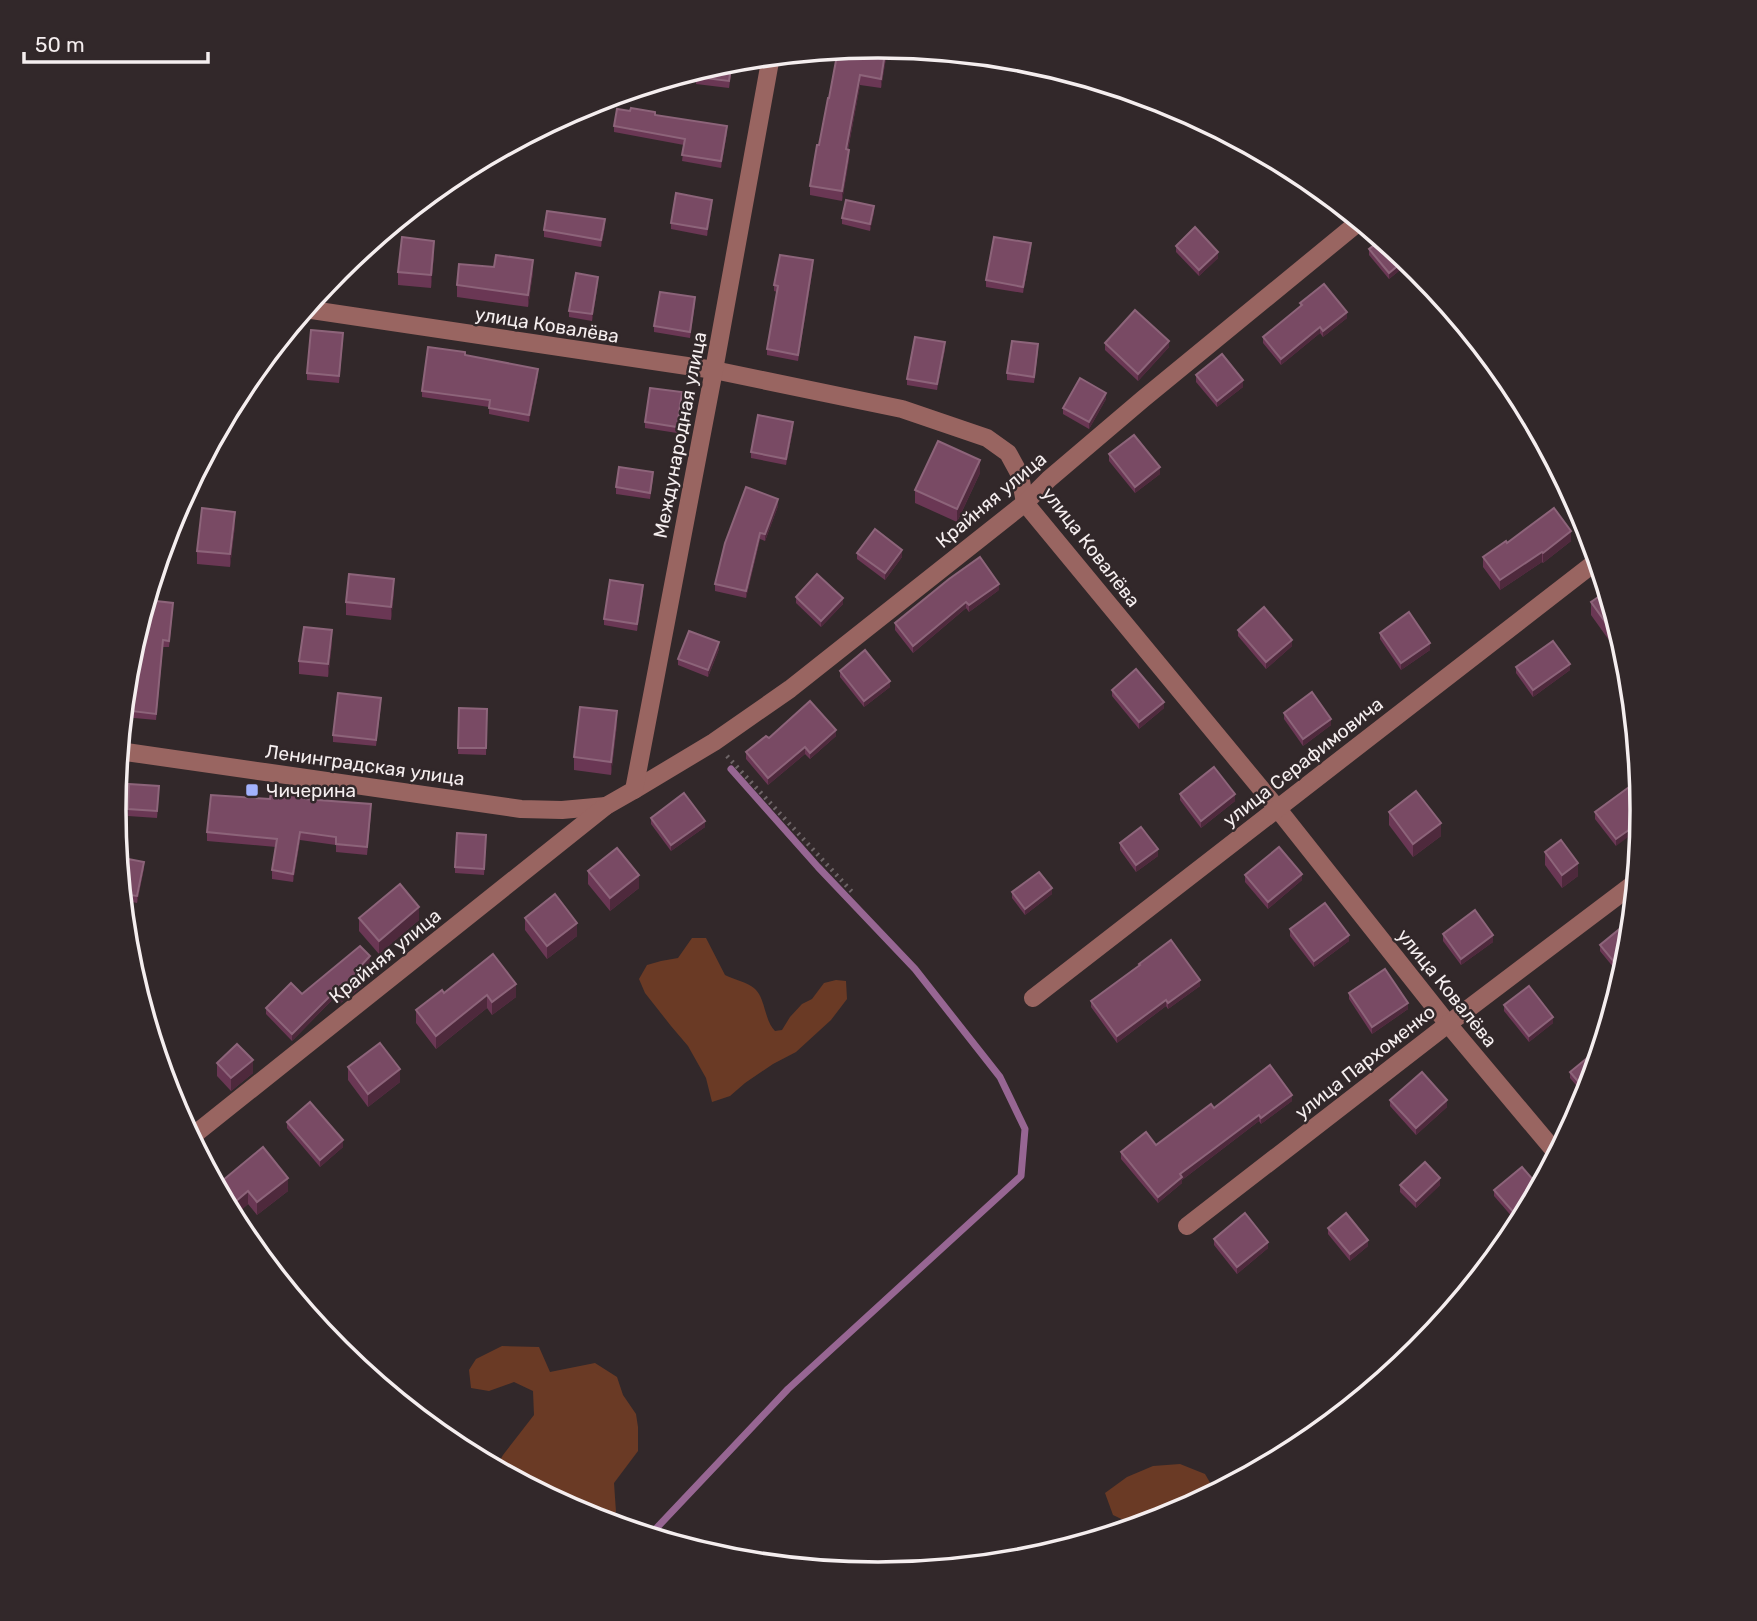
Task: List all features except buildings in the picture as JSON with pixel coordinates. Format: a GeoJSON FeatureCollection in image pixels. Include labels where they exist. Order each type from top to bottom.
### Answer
{"type":"FeatureCollection","features":[{"type":"Feature","properties":{"kind":"street","name":"Международная улица"},"geometry":{"type":"LineString","coordinates":[[634,790],[769,66]]}},
{"type":"Feature","properties":{"kind":"street","name":"Крайняя улица"},"geometry":{"type":"LineString","coordinates":[[634,790],[714,742],[790,689],[1025,503],[1049,479],[1143,399],[1353,227]]}},
{"type":"Feature","properties":{"kind":"street","name":"улица Ковалёва"},"geometry":{"type":"LineString","coordinates":[[315,312],[714,370],[902,409],[987,438],[1008,453],[1020,475],[1025,503],[1277,808],[1448,1024],[1552,1147]]}},
{"type":"Feature","properties":{"kind":"street","name":"улица Серафимовича"},"geometry":{"type":"LineString","coordinates":[[1033,998],[1590,566]]}},
{"type":"Feature","properties":{"kind":"street","name":"Ленинградская улица"},"geometry":{"type":"LineString","coordinates":[[128,752],[521,809],[562,810],[606,806]]}},
{"type":"Feature","properties":{"kind":"street"},"geometry":{"type":"LineString","coordinates":[[606,806],[634,790]]}},
{"type":"Feature","properties":{"kind":"street","name":"Крайняя улица"},"geometry":{"type":"LineString","coordinates":[[198,1132],[606,806]]}},
{"type":"Feature","properties":{"kind":"street","name":"улица Пархоменко"},"geometry":{"type":"LineString","coordinates":[[1188,1226],[1627,889]]}},
{"type":"Feature","properties":{"kind":"path"},"geometry":{"type":"LineString","coordinates":[[714,742],[854,894]]}},
{"type":"Feature","properties":{"kind":"shaded area"},"geometry":{"type":"Polygon","coordinates":[[[692,938],[706,938],[725,975],[756,990],[775,1031],[782,1030],[790,1017],[802,1004],[812,999],[824,983],[846,981],[847,999],[831,1020],[796,1052],[773,1064],[730,1096],[712,1102],[706,1078],[688,1046],[645,993],[639,979],[647,965],[678,958],[692,938]]]}},
{"type":"Feature","properties":{"kind":"shaded area"},"geometry":{"type":"Polygon","coordinates":[[[502,1346],[539,1347],[550,1372],[595,1363],[617,1377],[623,1395],[636,1414],[638,1451],[614,1483],[616,1512],[613,1514],[546,1486],[500,1461],[534,1415],[533,1391],[514,1382],[489,1391],[471,1388],[469,1370],[476,1359],[502,1346]]]}},
{"type":"Feature","properties":{"kind":"shaded area"},"geometry":{"type":"Polygon","coordinates":[[[1180,1464],[1205,1474],[1212,1486],[1126,1521],[1113,1515],[1105,1493],[1127,1477],[1153,1466],[1180,1464]]]}},
{"type":"Feature","properties":{"kind":"waterway"},"geometry":{"type":"LineString","coordinates":[[656,1529],[788,1389],[1021,1176],[1025,1129],[1000,1077],[915,969],[818,867],[731,769]]}},
{"type":"Feature","properties":{"kind":"place","name":"Чичерина"},"geometry":{"type":"Point","coordinates":[252,790]}}]}
